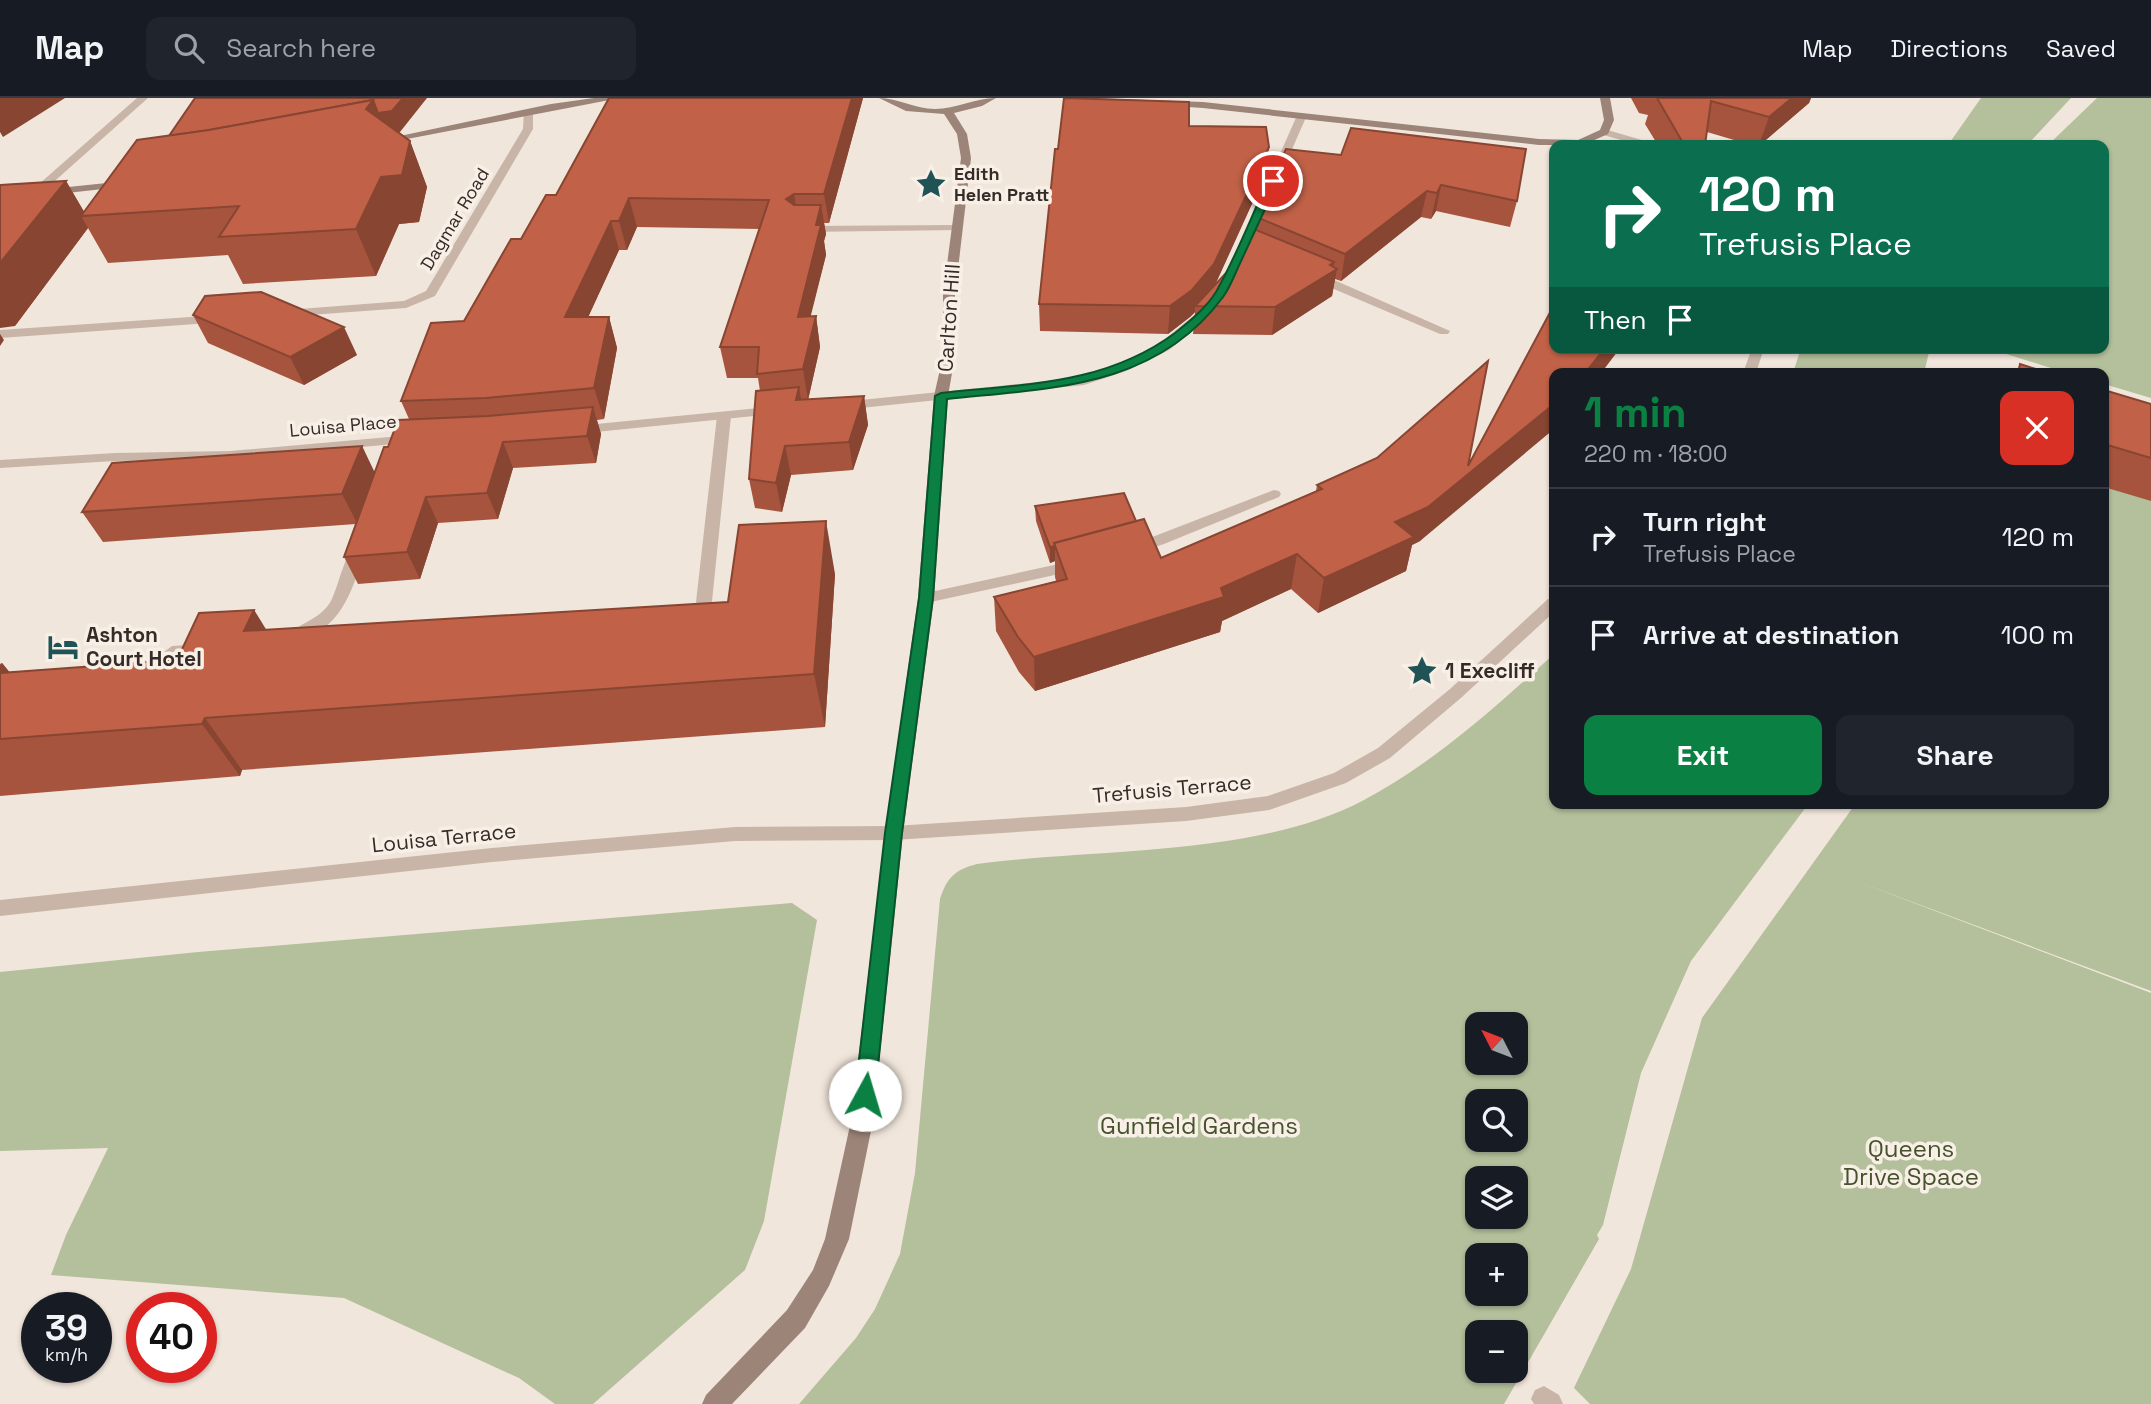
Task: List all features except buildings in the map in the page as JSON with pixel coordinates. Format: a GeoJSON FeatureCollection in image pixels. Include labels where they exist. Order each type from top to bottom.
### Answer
{"type":"FeatureCollection","features":[{"type":"Feature","properties":{"kind":"street"},"geometry":{"type":"LineString","coordinates":[[139,182],[29,193],[143,98]]}},
{"type":"Feature","properties":{"kind":"street"},"geometry":{"type":"LineString","coordinates":[[368,144],[528,112],[615,98]]}},
{"type":"Feature","properties":{"kind":"street"},"geometry":{"type":"LineString","coordinates":[[884,98],[900,107],[922,111],[971,107],[990,98]]}},
{"type":"Feature","properties":{"kind":"street"},"geometry":{"type":"LineString","coordinates":[[1100,98],[1303,115],[1549,142]]}},
{"type":"Feature","properties":{"kind":"street"},"geometry":{"type":"LineString","coordinates":[[1604,132],[1609,120],[1605,98]]}},
{"type":"Feature","properties":{"kind":"street","name":"Carlton Hill"},"geometry":{"type":"LineString","coordinates":[[715,1404],[796,1319],[821,1278],[837,1239],[862,1121],[894,833],[926,598],[941,396],[949,356],[949,295],[966,158],[962,134],[947,111]]}},
{"type":"Feature","properties":{"kind":"street","name":"Dagmar Road"},"geometry":{"type":"LineString","coordinates":[[271,315],[406,304],[430,293],[528,129],[528,112]]}},
{"type":"Feature","properties":{"kind":"street"},"geometry":{"type":"LineString","coordinates":[[1270,187],[1303,115]]}},
{"type":"Feature","properties":{"kind":"street"},"geometry":{"type":"LineString","coordinates":[[1587,140],[1604,132],[1631,140]]}},
{"type":"Feature","properties":{"kind":"street"},"geometry":{"type":"LineString","coordinates":[[799,229],[956,228]]}},
{"type":"Feature","properties":{"kind":"street"},"geometry":{"type":"LineString","coordinates":[[1294,268],[1444,331]]}},
{"type":"Feature","properties":{"kind":"street"},"geometry":{"type":"LineString","coordinates":[[829,407],[1079,382],[1121,369],[1175,338],[1196,322],[1220,294]]}},
{"type":"Feature","properties":{"kind":"street"},"geometry":{"type":"LineString","coordinates":[[0,334],[229,318]]}},
{"type":"Feature","properties":{"kind":"street"},"geometry":{"type":"LineString","coordinates":[[565,431],[792,409]]}},
{"type":"Feature","properties":{"kind":"street"},"geometry":{"type":"LineString","coordinates":[[703,611],[724,416]]}},
{"type":"Feature","properties":{"kind":"street","name":"Louisa Place"},"geometry":{"type":"LineString","coordinates":[[0,464],[397,446],[424,439]]}},
{"type":"Feature","properties":{"kind":"street"},"geometry":{"type":"LineString","coordinates":[[1124,552],[1159,541],[1273,494]]}},
{"type":"Feature","properties":{"kind":"street"},"geometry":{"type":"LineString","coordinates":[[275,643],[314,629],[334,612],[366,526]]}},
{"type":"Feature","properties":{"kind":"street"},"geometry":{"type":"LineString","coordinates":[[926,598],[1089,562]]}},
{"type":"Feature","properties":{"kind":"street","name":"Trefusis Terrace"},"geometry":{"type":"LineString","coordinates":[[894,833],[1186,814],[1269,803],[1340,778],[1384,752],[1456,693],[1549,608]]}},
{"type":"Feature","properties":{"kind":"street"},"geometry":{"type":"LineString","coordinates":[[172,652],[223,648]]}},
{"type":"Feature","properties":{"kind":"street","name":"Louisa Terrace"},"geometry":{"type":"LineString","coordinates":[[0,908],[492,855],[722,835],[894,833]]}},
{"type":"Feature","properties":{"kind":"green space"},"geometry":{"type":"Polygon","coordinates":[[[1981,98],[2071,98],[2032,140],[1952,140],[1981,98]]]}},
{"type":"Feature","properties":{"kind":"green space"},"geometry":{"type":"Polygon","coordinates":[[[2097,98],[2151,98],[2151,398],[2109,385],[2109,368],[2051,368],[2007,354],[2109,354],[2109,140],[2053,140],[2097,98]]]}},
{"type":"Feature","properties":{"kind":"green space"},"geometry":{"type":"Polygon","coordinates":[[[1799,354],[1929,354],[1925,368],[1795,368],[1799,354]]]}},
{"type":"Feature","properties":{"kind":"green space","name":"Queens Drive Space"},"geometry":{"type":"Polygon","coordinates":[[[2109,433],[2151,444],[2151,991],[1856,881],[2151,993],[2151,1404],[1590,1404],[1574,1388],[1631,1269],[1702,1018],[1852,809],[2109,809],[2109,433]]]}},
{"type":"Feature","properties":{"kind":"green space","name":"Gunfield Gardens"},"geometry":{"type":"Polygon","coordinates":[[[1549,658],[1549,809],[1805,809],[1691,961],[1641,1073],[1603,1225],[1597,1235],[1599,1239],[1528,1362],[1528,1320],[1465,1320],[1465,1383],[1516,1383],[1504,1404],[799,1404],[856,1338],[875,1309],[900,1254],[915,1173],[940,899],[953,876],[962,869],[977,864],[1175,847],[1275,832],[1322,818],[1364,800],[1415,769],[1463,733],[1549,658]]]}},
{"type":"Feature","properties":{"kind":"green space"},"geometry":{"type":"Polygon","coordinates":[[[792,903],[817,920],[764,1221],[745,1270],[593,1404],[555,1404],[519,1378],[344,1298],[51,1275],[66,1235],[108,1148],[0,1151],[0,972],[198,952],[792,903]]]}},
{"type":"Feature","properties":{"kind":"place","name":"Edith Helen Pratt"},"geometry":{"type":"Point","coordinates":[931,184]}},
{"type":"Feature","properties":{"kind":"place","name":"Ashton Court Hotel"},"geometry":{"type":"Point","coordinates":[63,647]}},
{"type":"Feature","properties":{"kind":"place","name":"1 Execliff"},"geometry":{"type":"Point","coordinates":[1422,671]}},
{"type":"Feature","properties":{"kind":"route"},"geometry":{"type":"LineString","coordinates":[[865,1095],[894,833],[926,598],[941,396],[1079,382],[1121,369],[1164,347],[1196,322],[1220,294],[1273,181]]}}]}
